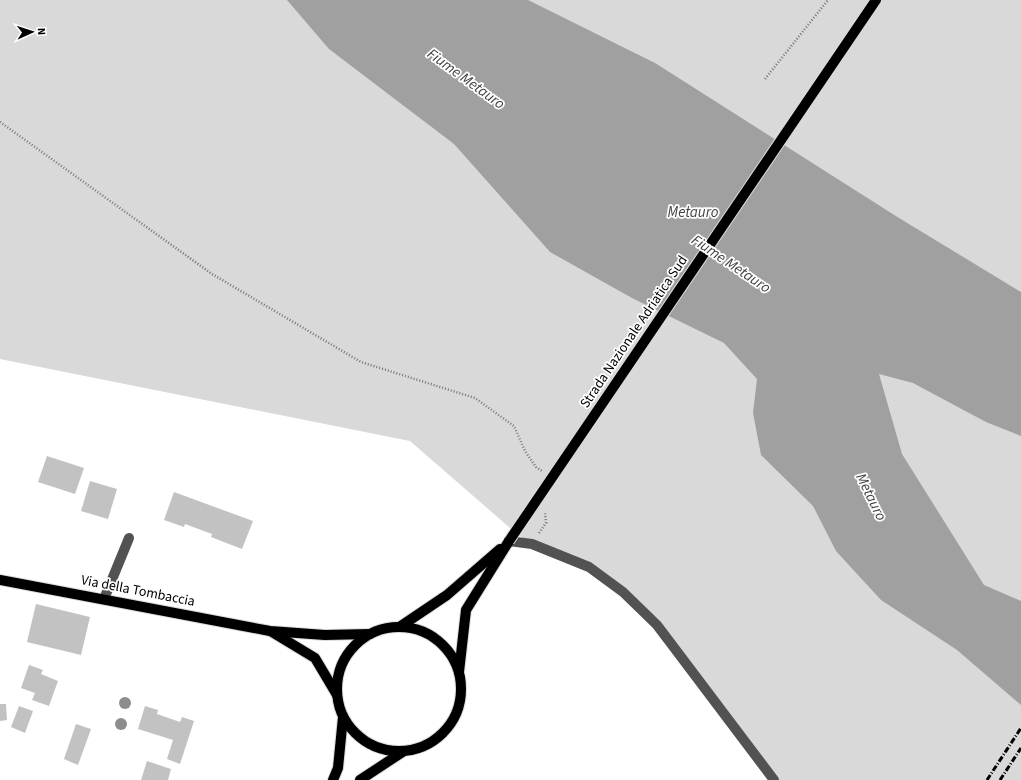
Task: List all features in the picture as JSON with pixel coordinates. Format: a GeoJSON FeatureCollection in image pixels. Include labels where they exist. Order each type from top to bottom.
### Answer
{"type":"FeatureCollection","features":[{"type":"Feature","properties":{"kind":"main road","name":"Strada Nazionale Adriatica Sud"},"geometry":{"type":"LineString","coordinates":[[459,672],[466,610],[509,541],[876,0]]}},
{"type":"Feature","properties":{"kind":"main road","name":"Strada Nazionale Adriatica Sud"},"geometry":{"type":"LineString","coordinates":[[400,626],[447,595],[509,541]]}},
{"type":"Feature","properties":{"kind":"main road","name":"Via della Tombaccia"},"geometry":{"type":"LineString","coordinates":[[0,580],[270,631],[324,635],[370,634]]}},
{"type":"Feature","properties":{"kind":"main road"},"geometry":{"type":"LineString","coordinates":[[400,626],[420,630],[437,640],[451,654],[459,672],[462,690],[459,708],[451,725],[438,738],[422,747],[404,751],[386,750],[368,743],[354,732],[343,716],[337,695],[338,677],[344,660],[355,645],[370,634],[385,628],[400,626]]}},
{"type":"Feature","properties":{"kind":"main road","name":"Via della Tombaccia"},"geometry":{"type":"LineString","coordinates":[[270,631],[315,658],[337,695]]}},
{"type":"Feature","properties":{"kind":"main road"},"geometry":{"type":"LineString","coordinates":[[333,780],[338,768],[343,716]]}},
{"type":"Feature","properties":{"kind":"main road"},"geometry":{"type":"LineString","coordinates":[[360,780],[404,751]]}},
{"type":"Feature","properties":{"kind":"lane"},"geometry":{"type":"LineString","coordinates":[[104,599],[129,538]]}},
{"type":"Feature","properties":{"kind":"lane"},"geometry":{"type":"LineString","coordinates":[[509,541],[532,544],[589,566],[623,592],[657,625],[774,780]]}},
{"type":"Feature","properties":{"kind":"path"},"geometry":{"type":"LineString","coordinates":[[764,79],[828,0]]}},
{"type":"Feature","properties":{"kind":"path"},"geometry":{"type":"LineString","coordinates":[[0,122],[212,274],[361,362],[475,398],[514,426],[528,456],[536,467],[547,474]]}},
{"type":"Feature","properties":{"kind":"path"},"geometry":{"type":"LineString","coordinates":[[532,544],[546,523],[545,511]]}},
{"type":"Feature","properties":{"kind":"shaded area"},"geometry":{"type":"Polygon","coordinates":[[[0,0],[1021,0],[1021,780],[773,780],[617,583],[532,544],[517,534],[410,441],[0,359],[0,0]]]}},
{"type":"Feature","properties":{"kind":"water","name":"Metauro"},"geometry":{"type":"Polygon","coordinates":[[[287,0],[528,0],[655,63],[899,218],[1021,292],[1021,436],[986,422],[913,383],[879,374],[902,454],[984,585],[1021,601],[1021,705],[957,650],[881,600],[836,551],[813,506],[761,455],[753,413],[757,379],[724,343],[632,298],[550,252],[454,144],[329,49],[287,0]]]}},
{"type":"Feature","properties":{"kind":"building"},"geometry":{"type":"Polygon","coordinates":[[[47,456],[84,468],[75,494],[38,482],[47,456]]]}},
{"type":"Feature","properties":{"kind":"building"},"geometry":{"type":"Polygon","coordinates":[[[90,481],[117,489],[108,519],[81,511],[90,481]]]}},
{"type":"Feature","properties":{"kind":"building"},"geometry":{"type":"Polygon","coordinates":[[[174,492],[253,521],[242,549],[211,537],[212,534],[185,524],[184,527],[164,520],[174,492]]]}},
{"type":"Feature","properties":{"kind":"building"},"geometry":{"type":"Polygon","coordinates":[[[36,604],[90,617],[81,655],[27,642],[36,604]]]}},
{"type":"Feature","properties":{"kind":"building"},"geometry":{"type":"Polygon","coordinates":[[[29,665],[43,670],[41,674],[58,681],[49,706],[32,700],[35,693],[21,688],[29,665]]]}},
{"type":"Feature","properties":{"kind":"building"},"geometry":{"type":"Polygon","coordinates":[[[0,704],[6,704],[7,720],[0,721],[0,704]]]}},
{"type":"Feature","properties":{"kind":"building"},"geometry":{"type":"Polygon","coordinates":[[[19,706],[33,711],[25,733],[11,727],[19,706]]]}},
{"type":"Feature","properties":{"kind":"building"},"geometry":{"type":"Polygon","coordinates":[[[145,706],[158,710],[157,714],[180,722],[182,717],[194,721],[180,764],[167,759],[173,740],[138,729],[145,706]]]}},
{"type":"Feature","properties":{"kind":"building"},"geometry":{"type":"Polygon","coordinates":[[[76,724],[91,729],[78,765],[64,759],[76,724]]]}},
{"type":"Feature","properties":{"kind":"building"},"geometry":{"type":"Polygon","coordinates":[[[147,761],[171,769],[168,780],[141,780],[147,761]]]}},
{"type":"Feature","properties":{"kind":"railway"},"geometry":{"type":"LineString","coordinates":[[987,780],[1021,728]]}},
{"type":"Feature","properties":{"kind":"railway"},"geometry":{"type":"LineString","coordinates":[[1000,780],[1021,748]]}},
{"type":"Feature","properties":{"kind":"water label","name":"Fiume Metauro"},"geometry":{"type":"Point","coordinates":[466,79]}},
{"type":"Feature","properties":{"kind":"water label","name":"Fiume Metauro"},"geometry":{"type":"Point","coordinates":[731,264]}}]}
